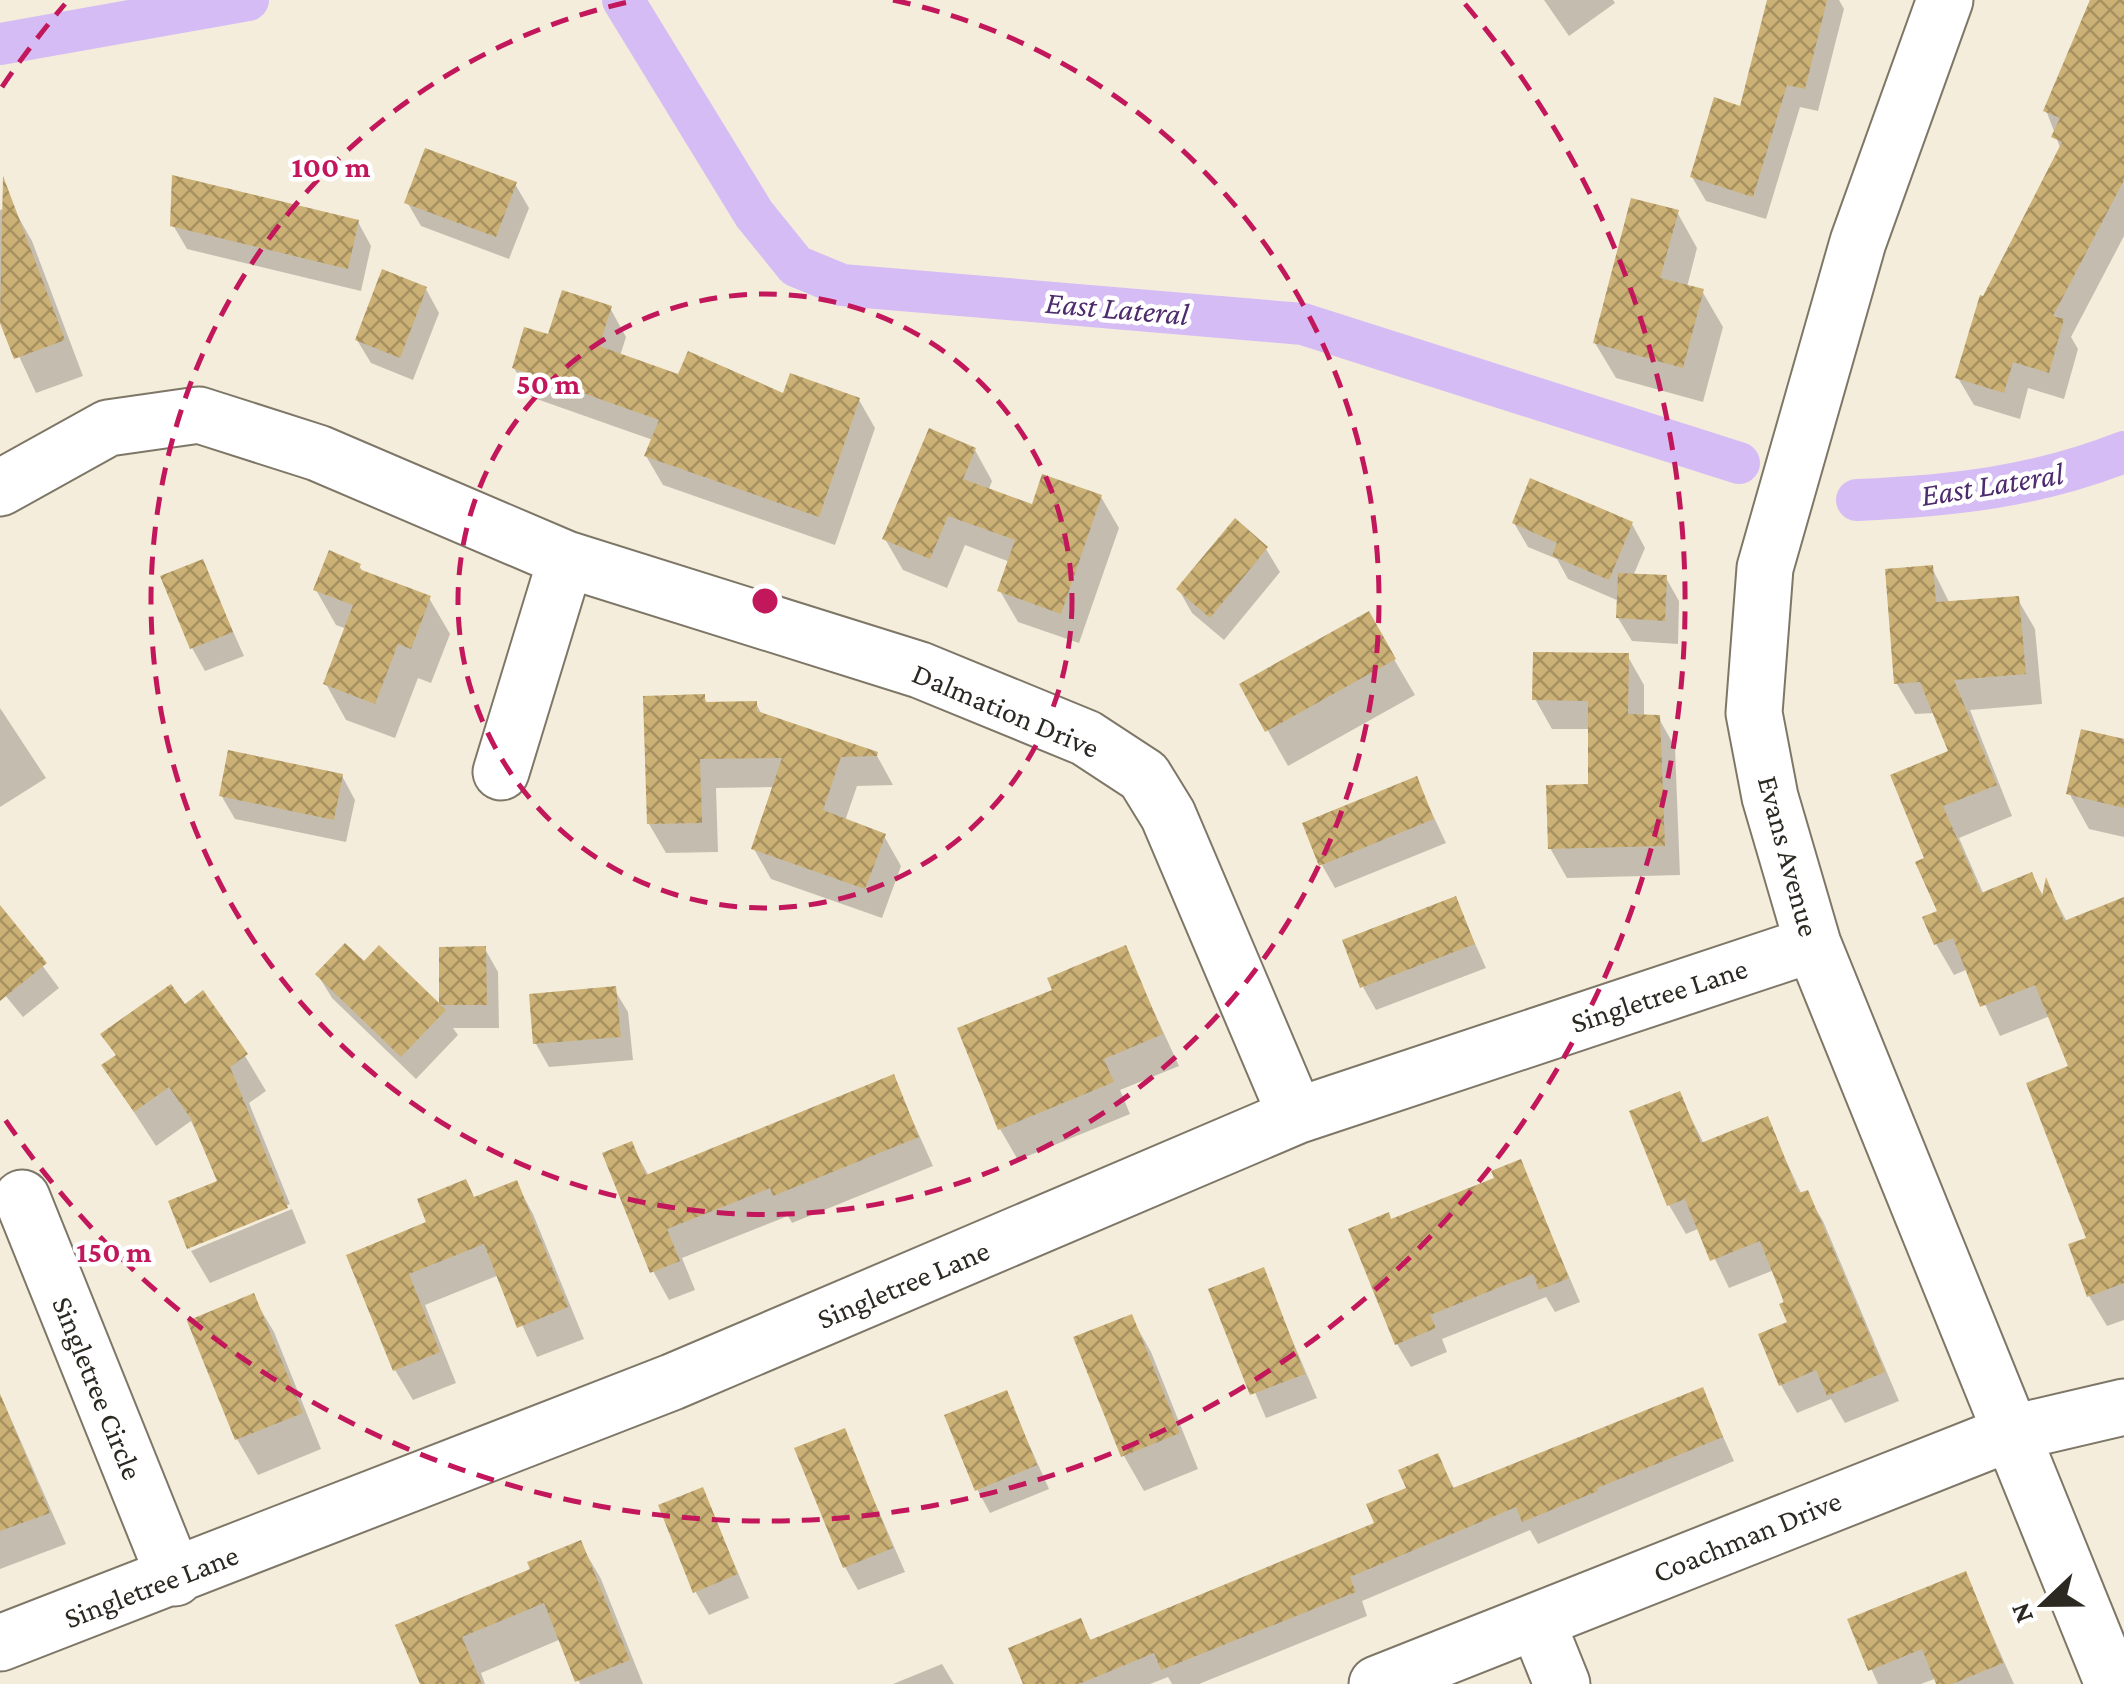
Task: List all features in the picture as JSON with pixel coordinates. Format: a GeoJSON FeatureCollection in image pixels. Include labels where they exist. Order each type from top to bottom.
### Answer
{"type":"FeatureCollection","features":[{"type":"Feature","properties":{"kind":"street","name":"Evans Avenue"},"geometry":{"type":"LineString","coordinates":[[1945,0],[1858,242],[1765,568],[1754,712],[1770,798],[1813,944],[2008,1434],[2113,1684]]}},
{"type":"Feature","properties":{"kind":"street","name":"Dalmation Drive"},"geometry":{"type":"LineString","coordinates":[[0,488],[108,428],[199,414],[318,453],[566,559],[920,670],[1086,738],[1144,776],[1168,815],[1296,1116]]}},
{"type":"Feature","properties":{"kind":"street"},"geometry":{"type":"LineString","coordinates":[[500,772],[566,559]]}},
{"type":"Feature","properties":{"kind":"street","name":"Singletree Lane"},"geometry":{"type":"LineString","coordinates":[[0,1642],[174,1578],[672,1382],[1296,1116],[1813,944]]}},
{"type":"Feature","properties":{"kind":"street","name":"Singletree Circle"},"geometry":{"type":"LineString","coordinates":[[22,1198],[174,1578]]}},
{"type":"Feature","properties":{"kind":"street","name":"Coachman Drive"},"geometry":{"type":"LineString","coordinates":[[1377,1684],[2008,1434],[2124,1407]]}},
{"type":"Feature","properties":{"kind":"street"},"geometry":{"type":"LineString","coordinates":[[1536,1622],[1562,1684]]}},
{"type":"Feature","properties":{"kind":"building"},"geometry":{"type":"Polygon","coordinates":[[[1767,0],[1827,0],[1805,89],[1787,85],[1753,197],[1690,177],[1714,97],[1740,106],[1767,0]]]}},
{"type":"Feature","properties":{"kind":"building"},"geometry":{"type":"Polygon","coordinates":[[[2090,0],[2124,0],[2124,180],[2053,316],[2064,319],[2049,373],[2013,362],[2004,393],[1955,378],[1980,295],[1983,296],[2062,142],[2051,137],[2060,118],[2043,111],[2090,0]]]}},
{"type":"Feature","properties":{"kind":"building"},"geometry":{"type":"Polygon","coordinates":[[[425,148],[517,182],[496,237],[404,203],[425,148]]]}},
{"type":"Feature","properties":{"kind":"building"},"geometry":{"type":"Polygon","coordinates":[[[172,175],[359,220],[348,269],[170,226],[172,175]]]}},
{"type":"Feature","properties":{"kind":"building"},"geometry":{"type":"Polygon","coordinates":[[[3,176],[65,340],[14,359],[0,323],[3,176]]]}},
{"type":"Feature","properties":{"kind":"building"},"geometry":{"type":"Polygon","coordinates":[[[1631,198],[1679,210],[1660,278],[1704,289],[1683,368],[1593,343],[1631,198]]]}},
{"type":"Feature","properties":{"kind":"building"},"geometry":{"type":"Polygon","coordinates":[[[382,269],[427,287],[400,358],[355,340],[382,269]]]}},
{"type":"Feature","properties":{"kind":"building"},"geometry":{"type":"Polygon","coordinates":[[[562,290],[612,306],[599,346],[678,374],[688,351],[783,393],[790,373],[860,398],[819,517],[644,456],[659,420],[512,368],[524,327],[548,334],[562,290]]]}},
{"type":"Feature","properties":{"kind":"building"},"geometry":{"type":"Polygon","coordinates":[[[929,428],[976,448],[963,479],[1032,504],[1042,474],[1102,495],[1061,614],[997,591],[1015,540],[948,516],[930,559],[882,539],[929,428]]]}},
{"type":"Feature","properties":{"kind":"building"},"geometry":{"type":"Polygon","coordinates":[[[1530,478],[1633,522],[1609,580],[1552,556],[1557,543],[1512,523],[1530,478]]]}},
{"type":"Feature","properties":{"kind":"building"},"geometry":{"type":"Polygon","coordinates":[[[1235,518],[1268,547],[1210,618],[1176,589],[1235,518]]]}},
{"type":"Feature","properties":{"kind":"building"},"geometry":{"type":"Polygon","coordinates":[[[329,550],[361,564],[359,569],[431,596],[411,649],[398,644],[375,704],[323,684],[353,605],[313,590],[329,550]]]}},
{"type":"Feature","properties":{"kind":"building"},"geometry":{"type":"Polygon","coordinates":[[[203,559],[233,632],[190,649],[160,576],[203,559]]]}},
{"type":"Feature","properties":{"kind":"building"},"geometry":{"type":"Polygon","coordinates":[[[1933,565],[1936,602],[2019,596],[2026,674],[1954,680],[1997,785],[1943,806],[1981,893],[2032,872],[2042,896],[2046,877],[2064,921],[2124,897],[2124,1283],[2087,1297],[2068,1244],[2086,1238],[2026,1083],[2068,1066],[2035,985],[1980,1007],[1953,938],[1934,945],[1922,917],[1937,911],[1915,862],[1924,858],[1890,775],[1948,751],[1920,682],[1894,684],[1885,569],[1933,565]]]}},
{"type":"Feature","properties":{"kind":"building"},"geometry":{"type":"Polygon","coordinates":[[[1618,573],[1667,575],[1665,621],[1616,618],[1618,573]]]}},
{"type":"Feature","properties":{"kind":"building"},"geometry":{"type":"Polygon","coordinates":[[[1369,611],[1396,659],[1265,732],[1239,684],[1369,611]]]}},
{"type":"Feature","properties":{"kind":"building"},"geometry":{"type":"Polygon","coordinates":[[[1533,652],[1629,653],[1628,714],[1660,715],[1665,846],[1548,849],[1546,785],[1588,784],[1588,701],[1532,700],[1533,652]]]}},
{"type":"Feature","properties":{"kind":"building"},"geometry":{"type":"Polygon","coordinates":[[[705,694],[705,702],[757,701],[757,711],[878,752],[877,756],[841,757],[823,810],[886,834],[865,889],[751,849],[782,758],[700,759],[702,823],[647,824],[643,696],[705,694]]]}},
{"type":"Feature","properties":{"kind":"building"},"geometry":{"type":"Polygon","coordinates":[[[2081,729],[2124,739],[2124,808],[2066,794],[2081,729]]]}},
{"type":"Feature","properties":{"kind":"building"},"geometry":{"type":"Polygon","coordinates":[[[228,750],[343,774],[334,820],[219,796],[228,750]]]}},
{"type":"Feature","properties":{"kind":"building"},"geometry":{"type":"Polygon","coordinates":[[[1417,776],[1434,819],[1319,866],[1302,823],[1417,776]]]}},
{"type":"Feature","properties":{"kind":"building"},"geometry":{"type":"Polygon","coordinates":[[[1456,896],[1475,944],[1360,988],[1342,940],[1456,896]]]}},
{"type":"Feature","properties":{"kind":"building"},"geometry":{"type":"Polygon","coordinates":[[[0,905],[47,963],[0,1001],[0,905]]]}},
{"type":"Feature","properties":{"kind":"building"},"geometry":{"type":"Polygon","coordinates":[[[345,943],[364,961],[379,945],[439,1003],[439,947],[486,946],[487,1005],[441,1005],[446,1010],[401,1057],[315,974],[345,943]]]}},
{"type":"Feature","properties":{"kind":"building"},"geometry":{"type":"Polygon","coordinates":[[[1126,945],[1163,1034],[1104,1059],[1114,1082],[998,1130],[957,1028],[1052,990],[1047,978],[1126,945]]]}},
{"type":"Feature","properties":{"kind":"building"},"geometry":{"type":"Polygon","coordinates":[[[171,984],[185,1004],[203,990],[248,1054],[230,1067],[288,1208],[187,1249],[168,1201],[217,1181],[191,1119],[169,1087],[134,1112],[101,1065],[116,1055],[100,1034],[171,984]]]}},
{"type":"Feature","properties":{"kind":"building"},"geometry":{"type":"Polygon","coordinates":[[[616,986],[621,1037],[533,1044],[529,994],[616,986]]]}},
{"type":"Feature","properties":{"kind":"building"},"geometry":{"type":"Polygon","coordinates":[[[894,1074],[919,1137],[773,1196],[770,1188],[667,1229],[680,1261],[650,1273],[602,1153],[632,1141],[646,1175],[894,1074]]]}},
{"type":"Feature","properties":{"kind":"building"},"geometry":{"type":"Polygon","coordinates":[[[1680,1091],[1701,1143],[1768,1116],[1799,1193],[1808,1190],[1885,1372],[1827,1396],[1816,1370],[1779,1386],[1758,1334],[1787,1322],[1779,1304],[1784,1302],[1760,1241],[1710,1261],[1685,1199],[1667,1206],[1629,1111],[1680,1091]]]}},
{"type":"Feature","properties":{"kind":"building"},"geometry":{"type":"Polygon","coordinates":[[[1521,1159],[1569,1278],[1539,1290],[1533,1274],[1430,1315],[1436,1328],[1395,1345],[1348,1229],[1389,1212],[1391,1219],[1494,1178],[1491,1171],[1521,1159]]]}},
{"type":"Feature","properties":{"kind":"building"},"geometry":{"type":"Polygon","coordinates":[[[466,1179],[474,1197],[517,1180],[568,1307],[517,1328],[484,1244],[409,1274],[440,1352],[393,1371],[346,1255],[426,1222],[417,1199],[466,1179]]]}},
{"type":"Feature","properties":{"kind":"building"},"geometry":{"type":"Polygon","coordinates":[[[1264,1267],[1305,1374],[1250,1395],[1208,1289],[1264,1267]]]}},
{"type":"Feature","properties":{"kind":"building"},"geometry":{"type":"Polygon","coordinates":[[[254,1293],[303,1413],[235,1440],[187,1321],[254,1293]]]}},
{"type":"Feature","properties":{"kind":"building"},"geometry":{"type":"Polygon","coordinates":[[[1132,1314],[1180,1433],[1121,1457],[1073,1337],[1132,1314]]]}},
{"type":"Feature","properties":{"kind":"building"},"geometry":{"type":"Polygon","coordinates":[[[1703,1387],[1723,1437],[1522,1522],[1516,1507],[1350,1577],[1356,1592],[1161,1670],[1154,1653],[1079,1684],[1023,1684],[1008,1648],[1081,1618],[1090,1640],[1374,1523],[1366,1504],[1406,1488],[1398,1470],[1438,1453],[1453,1488],[1703,1387]]]}},
{"type":"Feature","properties":{"kind":"building"},"geometry":{"type":"Polygon","coordinates":[[[1007,1390],[1037,1465],[975,1491],[944,1415],[1007,1390]]]}},
{"type":"Feature","properties":{"kind":"building"},"geometry":{"type":"Polygon","coordinates":[[[0,1394],[50,1513],[0,1531],[0,1394]]]}},
{"type":"Feature","properties":{"kind":"building"},"geometry":{"type":"Polygon","coordinates":[[[845,1428],[893,1548],[843,1568],[794,1448],[845,1428]]]}},
{"type":"Feature","properties":{"kind":"building"},"geometry":{"type":"Polygon","coordinates":[[[703,1487],[738,1574],[693,1593],[658,1505],[703,1487]]]}},
{"type":"Feature","properties":{"kind":"building"},"geometry":{"type":"Polygon","coordinates":[[[581,1540],[630,1660],[575,1682],[544,1603],[462,1637],[482,1684],[420,1684],[395,1625],[530,1569],[527,1562],[581,1540]]]}},
{"type":"Feature","properties":{"kind":"building"},"geometry":{"type":"Polygon","coordinates":[[[1966,1571],[2003,1663],[1952,1684],[1936,1684],[1922,1649],[1868,1671],[1847,1619],[1966,1571]]]}},
{"type":"Feature","properties":{"kind":"waterway","name":"East Lateral"},"geometry":{"type":"LineString","coordinates":[[0,44],[248,0]]}},
{"type":"Feature","properties":{"kind":"waterway","name":"East Lateral"},"geometry":{"type":"LineString","coordinates":[[623,0],[754,214],[796,266],[842,285],[1303,324],[1739,463]]}},
{"type":"Feature","properties":{"kind":"waterway","name":"East Lateral"},"geometry":{"type":"LineString","coordinates":[[1857,500],[1992,488],[2058,474],[2124,452]]}}]}
